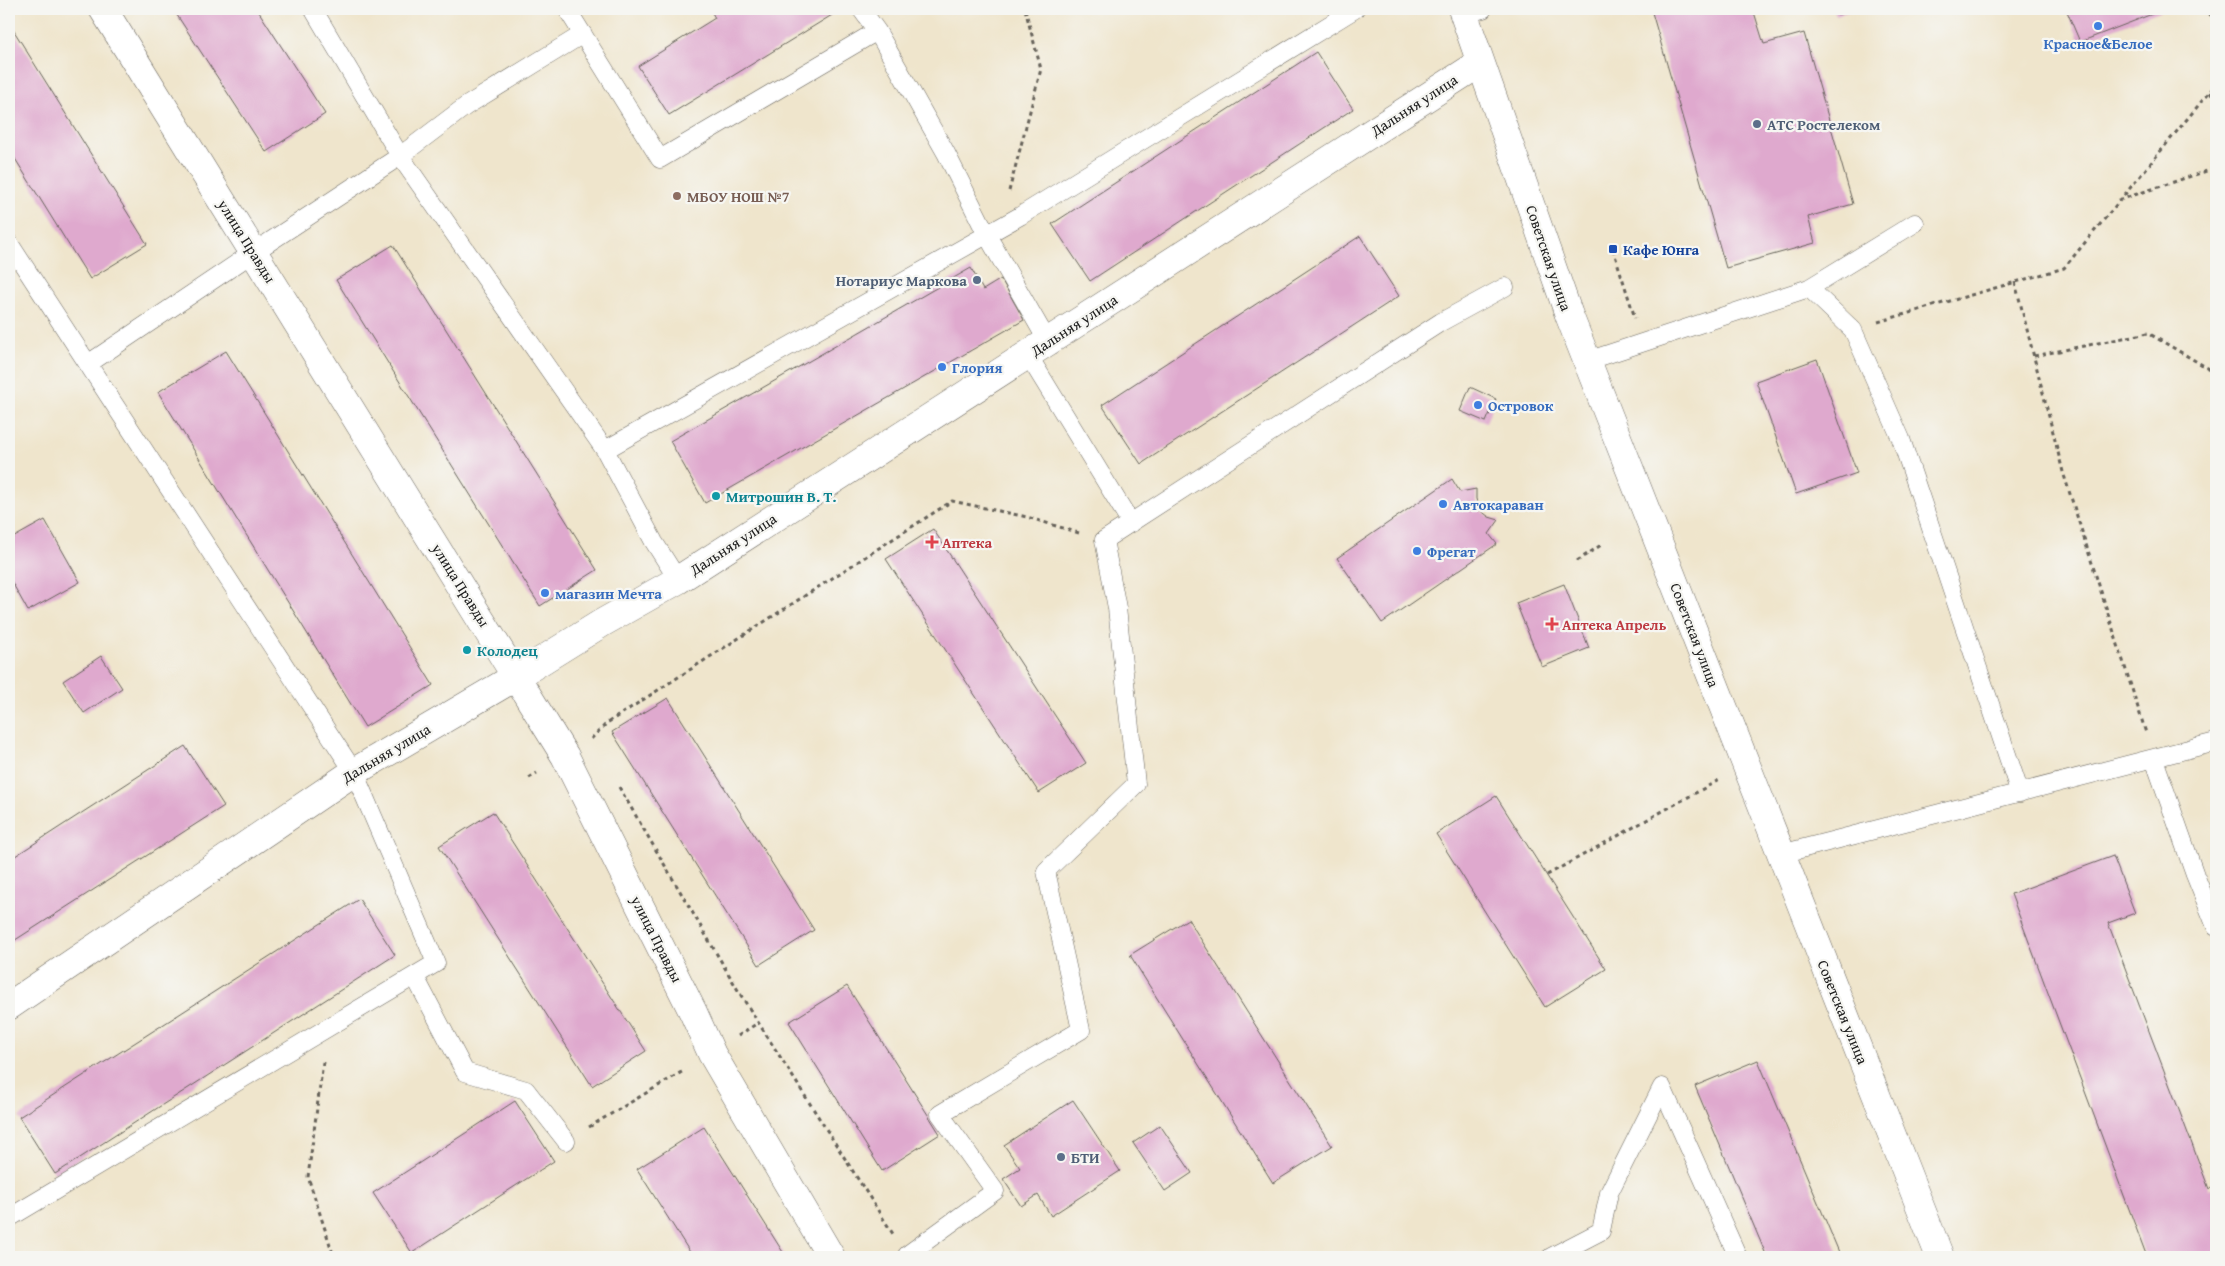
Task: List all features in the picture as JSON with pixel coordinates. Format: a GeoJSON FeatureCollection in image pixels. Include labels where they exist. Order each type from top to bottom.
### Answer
{"type":"FeatureCollection","features":[{"type":"Feature","properties":{"kind":"street","name":"улица Правды"},"geometry":{"type":"LineString","coordinates":[[103,9],[565,756],[693,1012],[712,1054],[831,1257]]}},
{"type":"Feature","properties":{"kind":"street","name":"Советская улица"},"geometry":{"type":"LineString","coordinates":[[1469,10],[1480,62],[1565,306],[1940,1257]]}},
{"type":"Feature","properties":{"kind":"street","name":"Дальняя улица"},"geometry":{"type":"LineString","coordinates":[[9,1006],[354,772],[517,676],[602,623],[678,580],[1480,62]]}},
{"type":"Feature","properties":{"kind":"lane"},"geometry":{"type":"LineString","coordinates":[[313,9],[400,156],[605,450],[654,542],[678,580]]}},
{"type":"Feature","properties":{"kind":"lane"},"geometry":{"type":"LineString","coordinates":[[567,9],[660,158],[877,31]]}},
{"type":"Feature","properties":{"kind":"lane"},"geometry":{"type":"LineString","coordinates":[[861,9],[877,31],[946,153],[987,235],[1038,348],[1131,523]]}},
{"type":"Feature","properties":{"kind":"lane"},"geometry":{"type":"LineString","coordinates":[[605,450],[1020,216],[1356,9]]}},
{"type":"Feature","properties":{"kind":"lane"},"geometry":{"type":"LineString","coordinates":[[88,364],[400,156],[466,106],[583,34]]}},
{"type":"Feature","properties":{"kind":"lane"},"geometry":{"type":"LineString","coordinates":[[1587,361],[1809,288],[1915,223]]}},
{"type":"Feature","properties":{"kind":"lane"},"geometry":{"type":"LineString","coordinates":[[9,243],[354,772],[436,963],[9,1218]]}},
{"type":"Feature","properties":{"kind":"lane"},"geometry":{"type":"LineString","coordinates":[[907,1255],[995,1191],[940,1114],[1081,1030],[1046,871],[1136,784],[1117,608],[1104,540],[1441,322],[1505,287]]}},
{"type":"Feature","properties":{"kind":"lane"},"geometry":{"type":"LineString","coordinates":[[1809,288],[1854,330],[1901,438],[2020,793]]}},
{"type":"Feature","properties":{"kind":"lane"},"geometry":{"type":"LineString","coordinates":[[1781,854],[2216,742]]}},
{"type":"Feature","properties":{"kind":"lane"},"geometry":{"type":"LineString","coordinates":[[2154,759],[2195,876],[2216,927]]}},
{"type":"Feature","properties":{"kind":"lane"},"geometry":{"type":"LineString","coordinates":[[415,977],[465,1072],[526,1090],[566,1141]]}},
{"type":"Feature","properties":{"kind":"lane"},"geometry":{"type":"LineString","coordinates":[[1551,1257],[1600,1231],[1609,1193],[1662,1087],[1738,1257]]}},
{"type":"Feature","properties":{"kind":"path"},"geometry":{"type":"LineString","coordinates":[[1020,216],[1008,194],[1041,69],[1025,9]]}},
{"type":"Feature","properties":{"kind":"path"},"geometry":{"type":"LineString","coordinates":[[2203,9],[2216,19]]}},
{"type":"Feature","properties":{"kind":"path"},"geometry":{"type":"LineString","coordinates":[[1854,330],[2064,268],[2216,84]]}},
{"type":"Feature","properties":{"kind":"path"},"geometry":{"type":"LineString","coordinates":[[2210,92],[2216,102]]}},
{"type":"Feature","properties":{"kind":"path"},"geometry":{"type":"LineString","coordinates":[[2119,200],[2216,168]]}},
{"type":"Feature","properties":{"kind":"path"},"geometry":{"type":"LineString","coordinates":[[1613,249],[1636,321]]}},
{"type":"Feature","properties":{"kind":"path"},"geometry":{"type":"LineString","coordinates":[[2014,282],[2063,472],[2154,759]]}},
{"type":"Feature","properties":{"kind":"path"},"geometry":{"type":"LineString","coordinates":[[2034,356],[2148,333],[2216,374]]}},
{"type":"Feature","properties":{"kind":"path"},"geometry":{"type":"LineString","coordinates":[[586,732],[591,740],[607,724],[952,502],[1027,517],[1104,540]]}},
{"type":"Feature","properties":{"kind":"path"},"geometry":{"type":"LineString","coordinates":[[1577,561],[1602,545]]}},
{"type":"Feature","properties":{"kind":"path"},"geometry":{"type":"LineString","coordinates":[[1547,875],[1746,767]]}},
{"type":"Feature","properties":{"kind":"path"},"geometry":{"type":"LineString","coordinates":[[616,783],[759,1022],[907,1255]]}},
{"type":"Feature","properties":{"kind":"path"},"geometry":{"type":"LineString","coordinates":[[566,1141],[712,1054],[759,1022]]}},
{"type":"Feature","properties":{"kind":"path"},"geometry":{"type":"LineString","coordinates":[[328,1026],[308,1177],[334,1257]]}},
{"type":"Feature","properties":{"kind":"building"},"geometry":{"type":"Polygon","coordinates":[[[173,9],[257,9],[325,114],[266,152],[173,9]]]}},
{"type":"Feature","properties":{"kind":"building"},"geometry":{"type":"Polygon","coordinates":[[[710,9],[828,9],[832,15],[669,115],[638,66],[715,18],[710,9]]]}},
{"type":"Feature","properties":{"kind":"building","name":"АТС Ростелеком"},"geometry":{"type":"Polygon","coordinates":[[[1651,9],[1753,9],[1764,44],[1804,33],[1853,204],[1808,217],[1815,243],[1726,268],[1651,9]]]}},
{"type":"Feature","properties":{"kind":"building"},"geometry":{"type":"Polygon","coordinates":[[[1834,9],[1858,9],[1836,15],[1834,9]]]}},
{"type":"Feature","properties":{"kind":"building","name":"Красное&Белое"},"geometry":{"type":"Polygon","coordinates":[[[2066,9],[2165,9],[2080,42],[2066,9]]]}},
{"type":"Feature","properties":{"kind":"building"},"geometry":{"type":"Polygon","coordinates":[[[9,23],[147,244],[90,279],[9,149],[9,23]]]}},
{"type":"Feature","properties":{"kind":"building"},"geometry":{"type":"Polygon","coordinates":[[[1316,52],[1353,109],[1090,281],[1052,224],[1316,52]]]}},
{"type":"Feature","properties":{"kind":"building"},"geometry":{"type":"Polygon","coordinates":[[[1360,236],[1399,296],[1141,464],[1102,405],[1360,236]]]}},
{"type":"Feature","properties":{"kind":"building"},"geometry":{"type":"Polygon","coordinates":[[[393,245],[597,570],[540,606],[336,280],[393,245]]]}},
{"type":"Feature","properties":{"kind":"building"},"geometry":{"type":"Polygon","coordinates":[[[971,268],[983,290],[1001,279],[1024,320],[705,503],[670,441],[971,268]]]}},
{"type":"Feature","properties":{"kind":"building"},"geometry":{"type":"Polygon","coordinates":[[[226,351],[433,685],[365,727],[158,392],[226,351]]]}},
{"type":"Feature","properties":{"kind":"building"},"geometry":{"type":"Polygon","coordinates":[[[1817,359],[1857,473],[1796,494],[1756,381],[1817,359]]]}},
{"type":"Feature","properties":{"kind":"building","name":"Островок"},"geometry":{"type":"Polygon","coordinates":[[[1470,387],[1496,399],[1486,422],[1460,411],[1470,387]]]}},
{"type":"Feature","properties":{"kind":"building","name":"Фрегат"},"geometry":{"type":"Polygon","coordinates":[[[1452,479],[1460,492],[1476,489],[1476,499],[1480,510],[1489,517],[1499,520],[1489,534],[1497,544],[1382,623],[1337,558],[1452,479]]]}},
{"type":"Feature","properties":{"kind":"building"},"geometry":{"type":"Polygon","coordinates":[[[45,520],[80,582],[28,611],[9,577],[9,540],[45,520]]]}},
{"type":"Feature","properties":{"kind":"building"},"geometry":{"type":"Polygon","coordinates":[[[933,529],[1086,763],[1039,793],[886,559],[933,529]]]}},
{"type":"Feature","properties":{"kind":"building","name":"Аптека Апрель"},"geometry":{"type":"Polygon","coordinates":[[[1564,584],[1589,648],[1542,667],[1516,603],[1564,584]]]}},
{"type":"Feature","properties":{"kind":"building"},"geometry":{"type":"Polygon","coordinates":[[[101,656],[122,688],[84,713],[63,681],[101,656]]]}},
{"type":"Feature","properties":{"kind":"building"},"geometry":{"type":"Polygon","coordinates":[[[668,698],[814,930],[759,965],[612,732],[668,698]]]}},
{"type":"Feature","properties":{"kind":"building"},"geometry":{"type":"Polygon","coordinates":[[[185,746],[224,806],[9,944],[9,860],[185,746]]]}},
{"type":"Feature","properties":{"kind":"building"},"geometry":{"type":"Polygon","coordinates":[[[1496,796],[1606,969],[1545,1007],[1436,834],[1496,796]]]}},
{"type":"Feature","properties":{"kind":"building"},"geometry":{"type":"Polygon","coordinates":[[[493,812],[646,1051],[592,1086],[439,846],[493,812]]]}},
{"type":"Feature","properties":{"kind":"building"},"geometry":{"type":"Polygon","coordinates":[[[2113,856],[2135,913],[2108,923],[2209,1189],[2216,1186],[2216,1257],[2147,1257],[2011,894],[2113,856]]]}},
{"type":"Feature","properties":{"kind":"building"},"geometry":{"type":"Polygon","coordinates":[[[359,899],[395,955],[55,1174],[19,1117],[359,899]]]}},
{"type":"Feature","properties":{"kind":"building"},"geometry":{"type":"Polygon","coordinates":[[[1188,919],[1332,1146],[1273,1183],[1130,955],[1188,919]]]}},
{"type":"Feature","properties":{"kind":"building"},"geometry":{"type":"Polygon","coordinates":[[[847,986],[940,1134],[882,1171],[789,1022],[847,986]]]}},
{"type":"Feature","properties":{"kind":"building"},"geometry":{"type":"Polygon","coordinates":[[[1758,1060],[1841,1257],[1767,1257],[1695,1086],[1758,1060]]]}},
{"type":"Feature","properties":{"kind":"building","name":"БТИ"},"geometry":{"type":"Polygon","coordinates":[[[1073,1100],[1120,1171],[1051,1216],[1038,1195],[1021,1206],[1003,1179],[1020,1168],[1004,1145],[1073,1100]]]}},
{"type":"Feature","properties":{"kind":"building"},"geometry":{"type":"Polygon","coordinates":[[[515,1101],[554,1161],[412,1253],[373,1193],[515,1101]]]}},
{"type":"Feature","properties":{"kind":"building"},"geometry":{"type":"Polygon","coordinates":[[[1160,1125],[1192,1173],[1165,1191],[1133,1143],[1160,1125]]]}},
{"type":"Feature","properties":{"kind":"building"},"geometry":{"type":"Polygon","coordinates":[[[704,1127],[786,1257],[693,1257],[637,1169],[704,1127]]]}},
{"type":"Feature","properties":{"kind":"place","name":"Красное&Белое"},"geometry":{"type":"Point","coordinates":[2098,26]}},
{"type":"Feature","properties":{"kind":"place","name":"АТС Ростелеком"},"geometry":{"type":"Point","coordinates":[1757,124]}},
{"type":"Feature","properties":{"kind":"place","name":"МБОУ НОШ №7"},"geometry":{"type":"Point","coordinates":[677,196]}},
{"type":"Feature","properties":{"kind":"place","name":"Кафе Юнга"},"geometry":{"type":"Point","coordinates":[1613,249]}},
{"type":"Feature","properties":{"kind":"place","name":"Нотариус Маркова"},"geometry":{"type":"Point","coordinates":[977,280]}},
{"type":"Feature","properties":{"kind":"place","name":"Глория"},"geometry":{"type":"Point","coordinates":[942,367]}},
{"type":"Feature","properties":{"kind":"place","name":"Островок"},"geometry":{"type":"Point","coordinates":[1478,405]}},
{"type":"Feature","properties":{"kind":"place","name":"Митрошин В. Т."},"geometry":{"type":"Point","coordinates":[716,496]}},
{"type":"Feature","properties":{"kind":"place","name":"Автокараван"},"geometry":{"type":"Point","coordinates":[1443,504]}},
{"type":"Feature","properties":{"kind":"place","name":"Аптека"},"geometry":{"type":"Point","coordinates":[932,542]}},
{"type":"Feature","properties":{"kind":"place","name":"Фрегат"},"geometry":{"type":"Point","coordinates":[1417,551]}},
{"type":"Feature","properties":{"kind":"place","name":"магазин Мечта"},"geometry":{"type":"Point","coordinates":[545,593]}},
{"type":"Feature","properties":{"kind":"place","name":"Аптека Апрель"},"geometry":{"type":"Point","coordinates":[1552,624]}},
{"type":"Feature","properties":{"kind":"place","name":"Колодец"},"geometry":{"type":"Point","coordinates":[467,650]}},
{"type":"Feature","properties":{"kind":"place","name":"БТИ"},"geometry":{"type":"Point","coordinates":[1061,1157]}}]}
